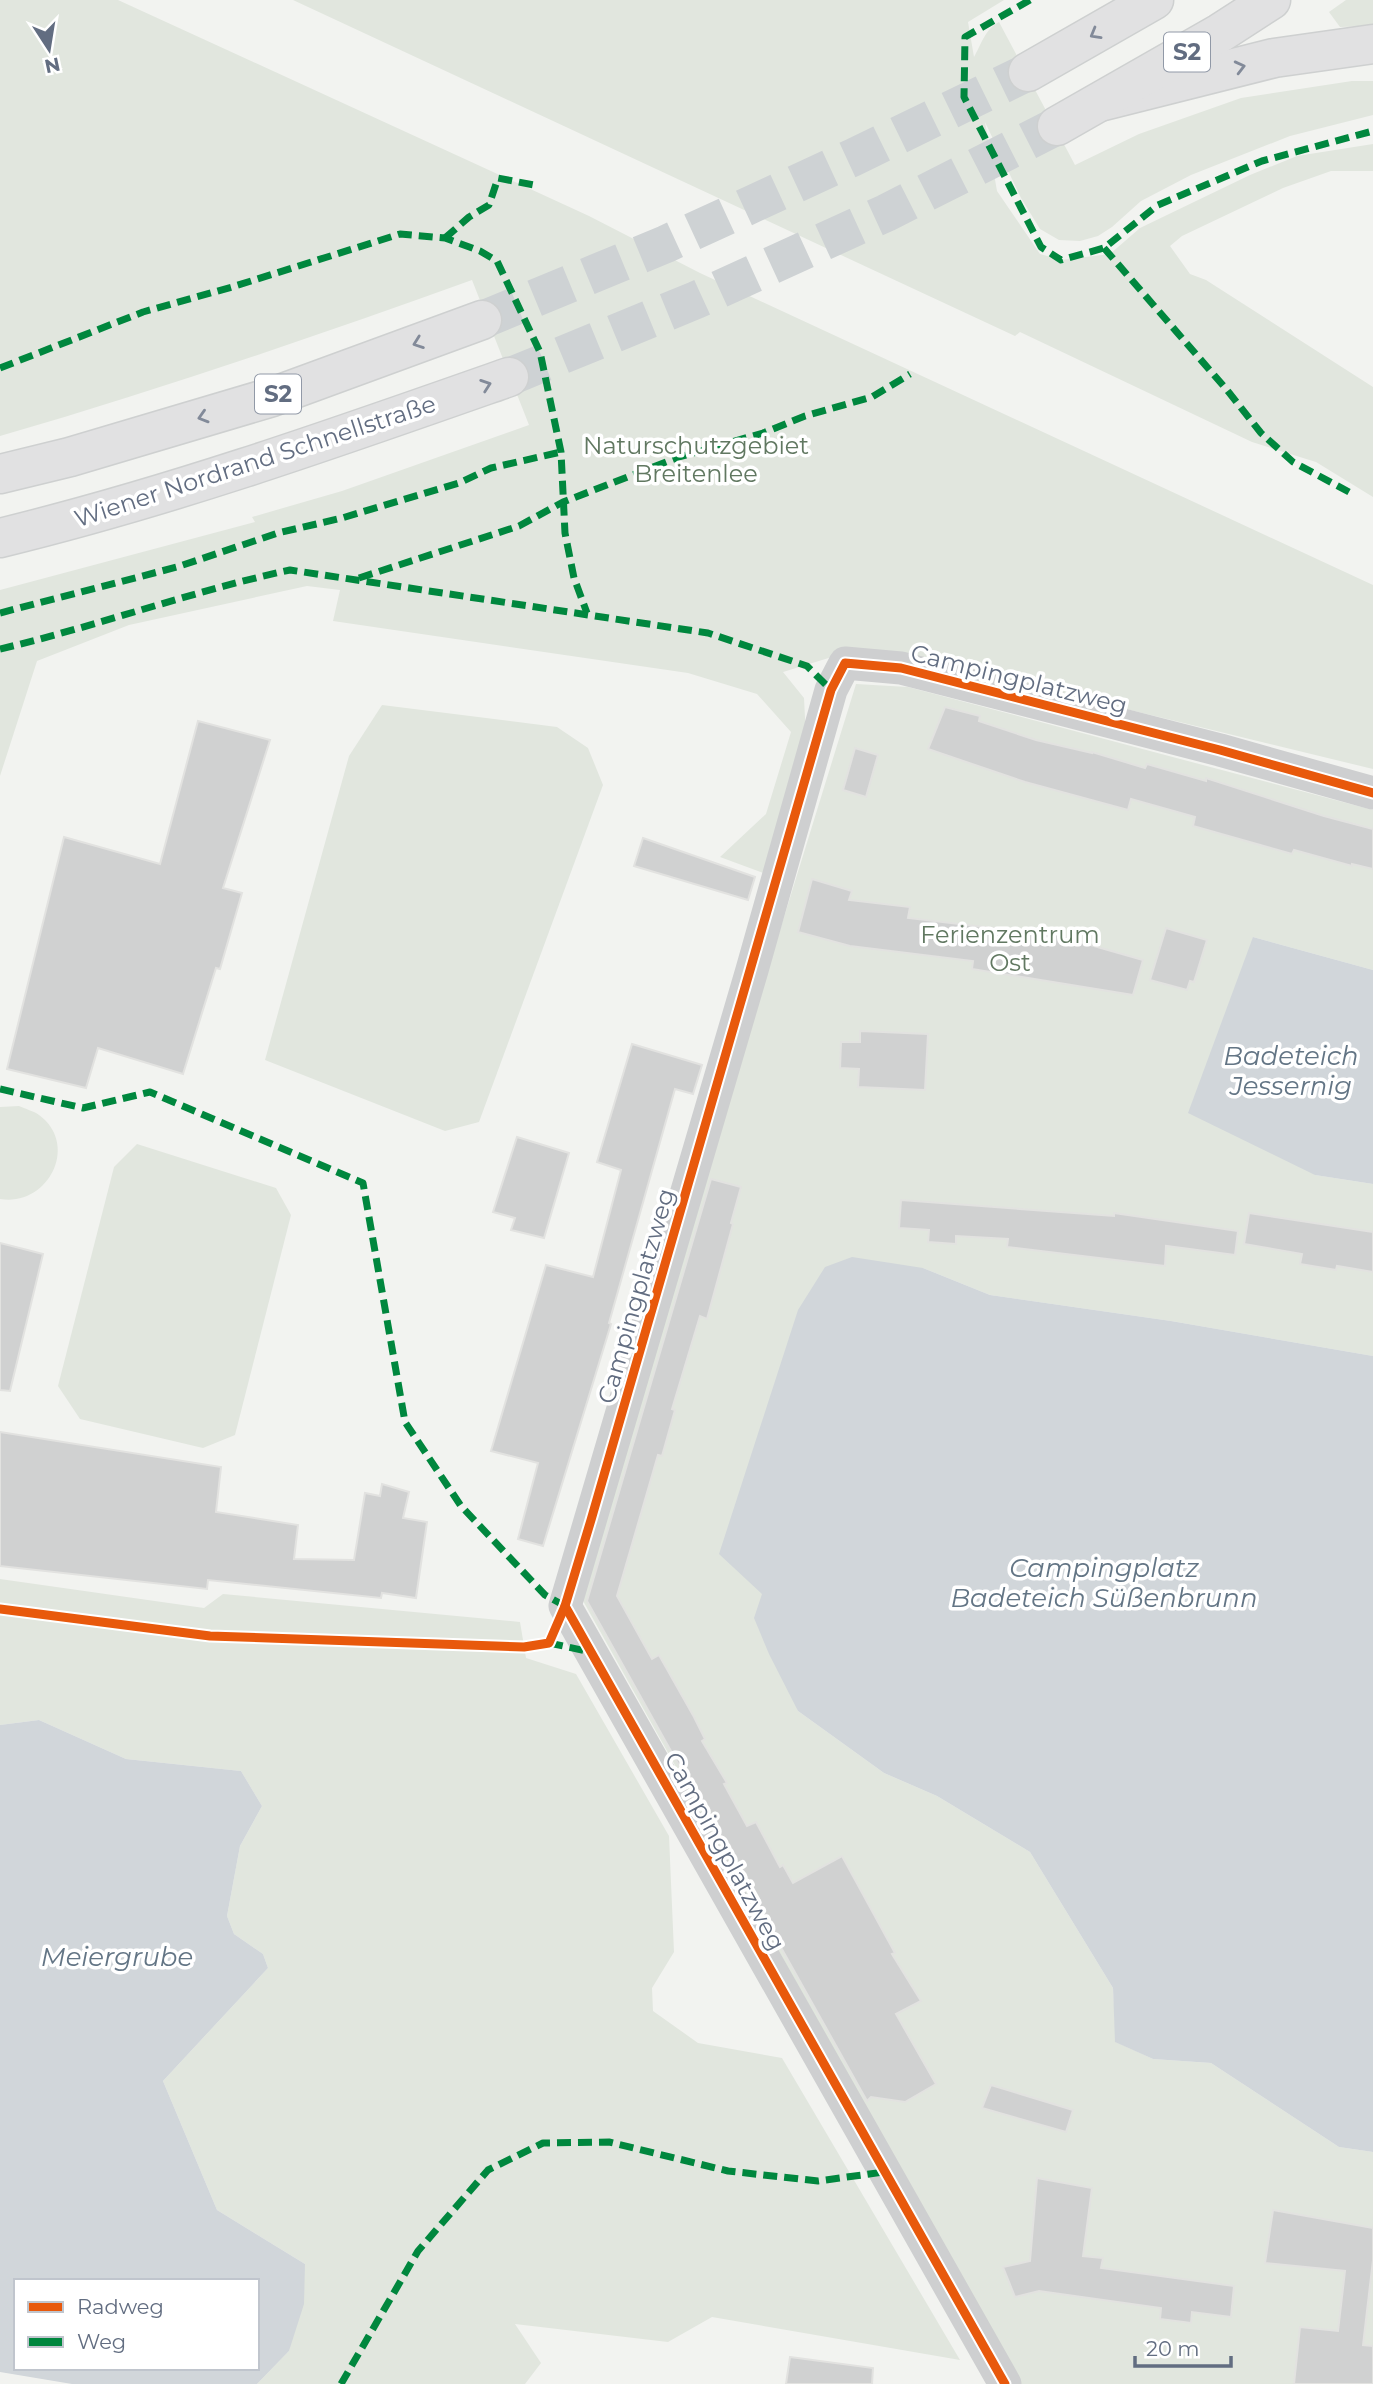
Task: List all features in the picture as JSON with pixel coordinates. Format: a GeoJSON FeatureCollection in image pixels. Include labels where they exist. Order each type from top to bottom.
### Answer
{"type":"FeatureCollection","features":[{"type":"Feature","properties":{"kind":"highway","name":"S2"},"geometry":{"type":"LineString","coordinates":[[1028,72],[1154,0]]}},
{"type":"Feature","properties":{"kind":"highway","name":"S2"},"geometry":{"type":"LineString","coordinates":[[1057,126],[1220,33],[1270,0]]}},
{"type":"Feature","properties":{"kind":"highway"},"geometry":{"type":"LineString","coordinates":[[1103,101],[1274,58],[1373,44]]}},
{"type":"Feature","properties":{"kind":"highway","name":"S2"},"geometry":{"type":"LineString","coordinates":[[0,474],[70,457],[272,397],[482,320]]}},
{"type":"Feature","properties":{"kind":"highway","name":"Wiener Nordrand Schnellstraße"},"geometry":{"type":"LineString","coordinates":[[0,538],[70,521],[306,449],[509,377]]}},
{"type":"Feature","properties":{"kind":"street","name":"Campingplatzweg"},"geometry":{"type":"LineString","coordinates":[[1005,2384],[565,1606],[752,970],[831,690],[845,663],[901,667],[1373,793]]}},
{"type":"Feature","properties":{"kind":"green space","name":"Naturschutzgebiet Breitenlee"},"geometry":{"type":"Polygon","coordinates":[[[0,0],[118,0],[589,216],[700,273],[1373,585],[1373,769],[990,676],[848,652],[783,672],[804,698],[806,738],[766,874],[720,857],[766,814],[791,732],[757,694],[688,673],[333,621],[340,590],[307,586],[129,625],[37,661],[0,776],[0,590],[255,522],[252,517],[342,491],[529,425],[472,280],[238,362],[0,436],[0,0]]]}},
{"type":"Feature","properties":{"kind":"green space"},"geometry":{"type":"Polygon","coordinates":[[[293,0],[1004,0],[968,22],[974,57],[987,33],[999,22],[1075,165],[1139,134],[1241,98],[1352,81],[1373,81],[1373,115],[1290,136],[1191,175],[1141,201],[1098,236],[1080,241],[1059,240],[1040,229],[1021,198],[985,122],[997,191],[1040,254],[1061,260],[1110,254],[1140,228],[1250,175],[1297,156],[1373,144],[1373,171],[1331,171],[1283,188],[1182,236],[1170,246],[1190,274],[1206,280],[1373,387],[1373,497],[1316,462],[1252,442],[1020,332],[1015,336],[293,0]]]}},
{"type":"Feature","properties":{"kind":"green space"},"geometry":{"type":"Polygon","coordinates":[[[1346,0],[1373,0],[1373,26],[1340,27],[1329,12],[1346,0]]]}},
{"type":"Feature","properties":{"kind":"green space","name":"Ferienzentrum Ost"},"geometry":{"type":"Polygon","coordinates":[[[856,684],[908,687],[1373,810],[1373,970],[1253,937],[1315,1175],[1373,1184],[1373,1356],[1171,1321],[990,1295],[923,1268],[762,1595],[798,1711],[884,1773],[937,1796],[1030,1852],[1113,1988],[1116,2042],[1153,2059],[1211,2063],[1339,2147],[1373,2152],[1373,2384],[1021,2384],[582,1599],[755,1011],[856,684]]]}},
{"type":"Feature","properties":{"kind":"green space"},"geometry":{"type":"Polygon","coordinates":[[[382,705],[557,727],[588,748],[603,785],[479,1122],[445,1131],[265,1060],[349,756],[382,705]]]}},
{"type":"Feature","properties":{"kind":"green space"},"geometry":{"type":"Polygon","coordinates":[[[19,1106],[37,1114],[51,1128],[57,1142],[57,1157],[53,1171],[44,1184],[32,1193],[17,1199],[0,1199],[0,1107],[19,1106]]]}},
{"type":"Feature","properties":{"kind":"green space"},"geometry":{"type":"Polygon","coordinates":[[[137,1144],[276,1188],[291,1215],[235,1435],[203,1448],[80,1419],[58,1386],[114,1167],[137,1144]]]}},
{"type":"Feature","properties":{"kind":"green space"},"geometry":{"type":"Polygon","coordinates":[[[0,1579],[204,1608],[223,1594],[520,1622],[526,1658],[576,1674],[669,1836],[674,1952],[652,1988],[653,2011],[698,2043],[782,2058],[960,2360],[712,2317],[668,2342],[515,2324],[541,2363],[525,2384],[257,2384],[289,2351],[305,2264],[217,2210],[163,2081],[268,1968],[263,1954],[234,1934],[227,1916],[240,1846],[262,1806],[241,1771],[126,1759],[39,1720],[0,1725],[0,1579]]]}},
{"type":"Feature","properties":{"kind":"water","name":"Badeteich Jessernig"},"geometry":{"type":"Polygon","coordinates":[[[1253,937],[1373,970],[1373,1184],[1315,1175],[1188,1113],[1253,937]]]}},
{"type":"Feature","properties":{"kind":"water","name":"Campingplatz Badeteich Süßenbrunn"},"geometry":{"type":"Polygon","coordinates":[[[852,1257],[923,1268],[990,1295],[1171,1321],[1373,1356],[1373,2152],[1339,2147],[1211,2063],[1153,2059],[1115,2042],[1113,1988],[1030,1852],[937,1796],[884,1773],[798,1711],[754,1618],[762,1594],[719,1554],[798,1310],[825,1267],[852,1257]]]}},
{"type":"Feature","properties":{"kind":"water","name":"Meiergrube"},"geometry":{"type":"Polygon","coordinates":[[[39,1720],[126,1759],[241,1771],[262,1806],[240,1846],[227,1916],[234,1934],[263,1954],[268,1968],[163,2081],[217,2210],[305,2264],[304,2304],[289,2351],[257,2384],[72,2384],[0,2372],[0,1725],[39,1720]]]}},
{"type":"Feature","properties":{"kind":"building"},"geometry":{"type":"Polygon","coordinates":[[[945,707],[980,716],[979,721],[1036,740],[1092,752],[1145,768],[1147,764],[1206,781],[1206,778],[1373,829],[1373,869],[1294,850],[1292,854],[1193,826],[1195,817],[1131,799],[1128,810],[1025,782],[928,749],[945,707]]]}},
{"type":"Feature","properties":{"kind":"building"},"geometry":{"type":"Polygon","coordinates":[[[198,721],[270,740],[223,888],[242,893],[220,969],[216,968],[183,1074],[98,1048],[86,1088],[7,1069],[64,837],[160,864],[198,721]]]}},
{"type":"Feature","properties":{"kind":"building"},"geometry":{"type":"Polygon","coordinates":[[[855,748],[878,755],[866,797],[843,790],[855,748]]]}},
{"type":"Feature","properties":{"kind":"building"},"geometry":{"type":"Polygon","coordinates":[[[643,838],[755,877],[748,900],[634,866],[643,838]]]}},
{"type":"Feature","properties":{"kind":"building"},"geometry":{"type":"Polygon","coordinates":[[[812,879],[852,891],[849,900],[910,907],[908,918],[1035,931],[1081,939],[1080,942],[1143,960],[1133,995],[972,969],[973,961],[850,946],[798,932],[812,879]]]}},
{"type":"Feature","properties":{"kind":"building"},"geometry":{"type":"Polygon","coordinates":[[[1166,928],[1207,940],[1194,982],[1190,981],[1187,990],[1150,980],[1166,928]]]}},
{"type":"Feature","properties":{"kind":"building"},"geometry":{"type":"Polygon","coordinates":[[[860,1031],[928,1034],[925,1090],[858,1087],[859,1069],[840,1068],[841,1042],[860,1042],[860,1031]]]}},
{"type":"Feature","properties":{"kind":"building"},"geometry":{"type":"Polygon","coordinates":[[[632,1044],[702,1065],[693,1094],[675,1089],[609,1323],[611,1324],[543,1546],[518,1539],[538,1463],[491,1451],[546,1265],[593,1277],[621,1170],[597,1162],[632,1044]]]}},
{"type":"Feature","properties":{"kind":"building"},"geometry":{"type":"Polygon","coordinates":[[[517,1137],[569,1153],[544,1238],[511,1230],[515,1218],[493,1212],[517,1137]]]}},
{"type":"Feature","properties":{"kind":"building"},"geometry":{"type":"Polygon","coordinates":[[[711,1179],[741,1187],[731,1223],[733,1224],[707,1319],[700,1316],[672,1409],[675,1410],[662,1456],[658,1455],[617,1596],[652,1659],[659,1655],[694,1717],[705,1739],[702,1741],[727,1783],[724,1784],[747,1826],[756,1822],[780,1867],[783,1865],[793,1883],[842,1856],[895,1953],[892,1954],[921,2001],[896,2014],[936,2084],[905,2102],[871,2097],[867,2101],[587,1601],[711,1179]]]}},
{"type":"Feature","properties":{"kind":"building"},"geometry":{"type":"Polygon","coordinates":[[[901,1200],[1114,1216],[1114,1213],[1238,1231],[1235,1255],[1166,1246],[1165,1266],[1007,1247],[1008,1239],[956,1236],[956,1244],[928,1242],[929,1230],[899,1228],[901,1200]]]}},
{"type":"Feature","properties":{"kind":"building"},"geometry":{"type":"Polygon","coordinates":[[[1249,1213],[1373,1232],[1373,1272],[1300,1264],[1302,1254],[1244,1244],[1249,1213]]]}},
{"type":"Feature","properties":{"kind":"building"},"geometry":{"type":"Polygon","coordinates":[[[0,1243],[43,1254],[10,1391],[0,1390],[0,1243]]]}},
{"type":"Feature","properties":{"kind":"building"},"geometry":{"type":"Polygon","coordinates":[[[0,1432],[221,1467],[216,1512],[298,1525],[294,1559],[354,1560],[365,1493],[380,1496],[382,1484],[409,1492],[403,1518],[427,1522],[416,1598],[382,1593],[381,1598],[208,1580],[207,1589],[0,1566],[0,1432]]]}},
{"type":"Feature","properties":{"kind":"building"},"geometry":{"type":"Polygon","coordinates":[[[991,2085],[1073,2110],[1066,2132],[982,2108],[991,2085]]]}},
{"type":"Feature","properties":{"kind":"building"},"geometry":{"type":"Polygon","coordinates":[[[1037,2178],[1092,2188],[1083,2256],[1103,2258],[1101,2268],[1234,2286],[1231,2317],[1192,2312],[1191,2323],[1160,2319],[1161,2308],[1039,2291],[1015,2297],[1003,2267],[1030,2261],[1037,2178]]]}},
{"type":"Feature","properties":{"kind":"building"},"geometry":{"type":"Polygon","coordinates":[[[1273,2210],[1373,2228],[1373,2260],[1363,2345],[1373,2346],[1373,2384],[1294,2384],[1300,2327],[1338,2331],[1345,2271],[1265,2263],[1273,2210]]]}},
{"type":"Feature","properties":{"kind":"building"},"geometry":{"type":"Polygon","coordinates":[[[790,2357],[873,2368],[872,2384],[786,2384],[790,2357]]]}},
{"type":"Feature","properties":{"kind":"tunnel"},"geometry":{"type":"LineString","coordinates":[[482,320],[666,244],[854,157],[1028,72]]}},
{"type":"Feature","properties":{"kind":"tunnel"},"geometry":{"type":"LineString","coordinates":[[509,377],[696,300],[886,213],[1057,126]]}},
{"type":"Feature","properties":{"kind":"marked path"},"geometry":{"type":"LineString","coordinates":[[1030,0],[965,37],[964,97],[1041,247],[1061,260],[1104,248],[1158,205],[1262,161],[1373,131]]}},
{"type":"Feature","properties":{"kind":"marked path"},"geometry":{"type":"LineString","coordinates":[[445,238],[469,217],[489,205],[498,178],[534,185]]}},
{"type":"Feature","properties":{"kind":"marked path"},"geometry":{"type":"LineString","coordinates":[[0,368],[143,312],[400,234],[445,238],[480,251],[497,261],[540,352],[561,452],[565,533],[574,578],[587,613]]}},
{"type":"Feature","properties":{"kind":"marked path"},"geometry":{"type":"LineString","coordinates":[[1104,248],[1261,433],[1293,462],[1349,492]]}},
{"type":"Feature","properties":{"kind":"marked path"},"geometry":{"type":"LineString","coordinates":[[359,578],[519,526],[563,502],[679,457],[872,397],[910,374]]}},
{"type":"Feature","properties":{"kind":"marked path"},"geometry":{"type":"LineString","coordinates":[[0,613],[177,567],[278,533],[342,518],[459,483],[491,468],[561,452]]}},
{"type":"Feature","properties":{"kind":"marked path"},"geometry":{"type":"LineString","coordinates":[[0,649],[290,570],[708,633],[807,666],[831,690]]}},
{"type":"Feature","properties":{"kind":"marked path"},"geometry":{"type":"LineString","coordinates":[[0,1089],[83,1108],[150,1092],[363,1183],[405,1422],[461,1506],[545,1595],[565,1606],[562,1613]]}},
{"type":"Feature","properties":{"kind":"marked path"},"geometry":{"type":"LineString","coordinates":[[549,1643],[591,1652]]}},
{"type":"Feature","properties":{"kind":"marked path"},"geometry":{"type":"LineString","coordinates":[[341,2384],[418,2251],[488,2170],[543,2143],[609,2142],[728,2171],[818,2181],[884,2172]]}},
{"type":"Feature","properties":{"kind":"cycle path"},"geometry":{"type":"LineString","coordinates":[[0,1609],[210,1636],[524,1647],[549,1643],[565,1606],[591,1520],[831,690],[845,663],[901,668],[1220,750],[1373,793]]}},
{"type":"Feature","properties":{"kind":"cycle path"},"geometry":{"type":"LineString","coordinates":[[565,1606],[1005,2384]]}}]}
